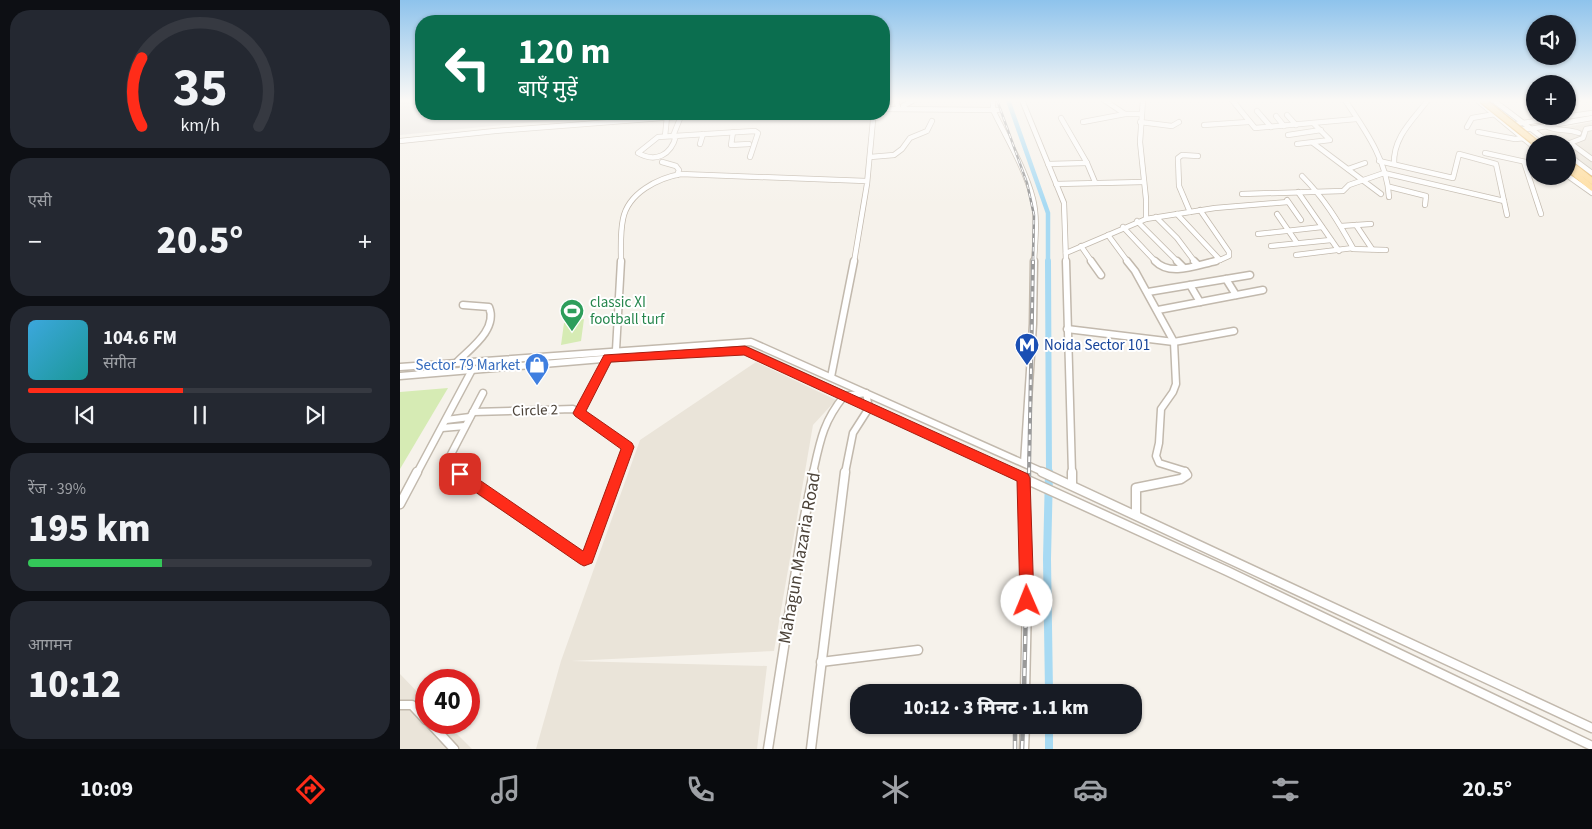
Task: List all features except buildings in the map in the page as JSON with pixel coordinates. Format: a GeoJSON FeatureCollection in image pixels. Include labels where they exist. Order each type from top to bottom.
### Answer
{"type":"FeatureCollection","features":[{"type":"Feature","properties":{"kind":"main road"},"geometry":{"type":"LineString","coordinates":[[1576,168],[1592,181]]}},
{"type":"Feature","properties":{"kind":"main road"},"geometry":{"type":"LineString","coordinates":[[1576,175],[1592,188]]}},
{"type":"Feature","properties":{"kind":"street"},"geometry":{"type":"LineString","coordinates":[[400,137],[423,135]]}},
{"type":"Feature","properties":{"kind":"street"},"geometry":{"type":"LineString","coordinates":[[400,141],[457,135]]}},
{"type":"Feature","properties":{"kind":"street"},"geometry":{"type":"LineString","coordinates":[[674,136],[671,148],[666,152],[651,158],[639,154],[639,151],[655,138],[666,136],[690,135]]}},
{"type":"Feature","properties":{"kind":"street"},"geometry":{"type":"LineString","coordinates":[[700,144],[704,135]]}},
{"type":"Feature","properties":{"kind":"street"},"geometry":{"type":"LineString","coordinates":[[733,135],[731,145],[749,144]]}},
{"type":"Feature","properties":{"kind":"street"},"geometry":{"type":"LineString","coordinates":[[750,157],[757,135]]}},
{"type":"Feature","properties":{"kind":"street"},"geometry":{"type":"LineString","coordinates":[[831,377],[861,217],[872,135]]}},
{"type":"Feature","properties":{"kind":"street"},"geometry":{"type":"LineString","coordinates":[[870,157],[892,158],[898,154],[911,137],[923,135]]}},
{"type":"Feature","properties":{"kind":"street"},"geometry":{"type":"LineString","coordinates":[[1008,135],[1033,200],[1035,218],[1025,463]]}},
{"type":"Feature","properties":{"kind":"street"},"geometry":{"type":"LineString","coordinates":[[1036,135],[1064,203],[1071,484]]}},
{"type":"Feature","properties":{"kind":"street"},"geometry":{"type":"LineString","coordinates":[[1071,135],[1087,163],[1094,182]]}},
{"type":"Feature","properties":{"kind":"street"},"geometry":{"type":"LineString","coordinates":[[1141,135],[1147,199],[1146,219]]}},
{"type":"Feature","properties":{"kind":"street"},"geometry":{"type":"LineString","coordinates":[[1297,144],[1330,140],[1327,135]]}},
{"type":"Feature","properties":{"kind":"street"},"geometry":{"type":"LineString","coordinates":[[1369,135],[1390,187],[1389,197]]}},
{"type":"Feature","properties":{"kind":"street"},"geometry":{"type":"LineString","coordinates":[[1394,164],[1393,155],[1396,144],[1403,135]]}},
{"type":"Feature","properties":{"kind":"street"},"geometry":{"type":"LineString","coordinates":[[1494,135],[1523,140],[1525,138]]}},
{"type":"Feature","properties":{"kind":"street"},"geometry":{"type":"LineString","coordinates":[[1521,135],[1525,138]]}},
{"type":"Feature","properties":{"kind":"street"},"geometry":{"type":"LineString","coordinates":[[1586,135],[1582,140],[1570,143],[1592,159]]}},
{"type":"Feature","properties":{"kind":"street"},"geometry":{"type":"LineString","coordinates":[[1313,143],[1381,194]]}},
{"type":"Feature","properties":{"kind":"street"},"geometry":{"type":"LineString","coordinates":[[1485,153],[1524,162],[1541,214]]}},
{"type":"Feature","properties":{"kind":"street"},"geometry":{"type":"LineString","coordinates":[[1378,161],[1453,178],[1459,154],[1496,164],[1506,215]]}},
{"type":"Feature","properties":{"kind":"street"},"geometry":{"type":"LineString","coordinates":[[1190,212],[1179,192],[1177,184],[1178,158],[1182,155],[1198,156]]}},
{"type":"Feature","properties":{"kind":"street"},"geometry":{"type":"LineString","coordinates":[[1576,161],[1592,173]]}},
{"type":"Feature","properties":{"kind":"street"},"geometry":{"type":"LineString","coordinates":[[662,162],[676,166],[679,170],[677,174]]}},
{"type":"Feature","properties":{"kind":"street"},"geometry":{"type":"LineString","coordinates":[[1048,164],[1087,163]]}},
{"type":"Feature","properties":{"kind":"street"},"geometry":{"type":"LineString","coordinates":[[1348,169],[1365,163]]}},
{"type":"Feature","properties":{"kind":"street"},"geometry":{"type":"LineString","coordinates":[[1242,194],[1342,191],[1347,185],[1384,173],[1504,201]]}},
{"type":"Feature","properties":{"kind":"street"},"geometry":{"type":"LineString","coordinates":[[616,350],[623,218],[628,206],[647,188],[663,177],[677,174],[866,181]]}},
{"type":"Feature","properties":{"kind":"street"},"geometry":{"type":"LineString","coordinates":[[1302,176],[1318,192],[1341,226],[1353,249]]}},
{"type":"Feature","properties":{"kind":"street"},"geometry":{"type":"LineString","coordinates":[[1056,184],[1144,182]]}},
{"type":"Feature","properties":{"kind":"street"},"geometry":{"type":"LineString","coordinates":[[1576,182],[1592,193]]}},
{"type":"Feature","properties":{"kind":"street"},"geometry":{"type":"LineString","coordinates":[[1425,205],[1427,184]]}},
{"type":"Feature","properties":{"kind":"street"},"geometry":{"type":"LineString","coordinates":[[1390,187],[1426,196]]}},
{"type":"Feature","properties":{"kind":"street"},"geometry":{"type":"LineString","coordinates":[[1298,192],[1338,251]]}},
{"type":"Feature","properties":{"kind":"street"},"geometry":{"type":"LineString","coordinates":[[1282,193],[1301,220]]}},
{"type":"Feature","properties":{"kind":"street"},"geometry":{"type":"LineString","coordinates":[[1066,253],[1137,221],[1200,210],[1288,202]]}},
{"type":"Feature","properties":{"kind":"street"},"geometry":{"type":"LineString","coordinates":[[1123,227],[1161,267],[1170,270],[1220,260],[1229,256],[1229,252],[1200,210]]}},
{"type":"Feature","properties":{"kind":"street"},"geometry":{"type":"LineString","coordinates":[[1176,214],[1220,260]]}},
{"type":"Feature","properties":{"kind":"street"},"geometry":{"type":"LineString","coordinates":[[1276,214],[1297,243]]}},
{"type":"Feature","properties":{"kind":"street"},"geometry":{"type":"LineString","coordinates":[[1156,217],[1177,238],[1197,264]]}},
{"type":"Feature","properties":{"kind":"street"},"geometry":{"type":"LineString","coordinates":[[1137,221],[1183,267]]}},
{"type":"Feature","properties":{"kind":"street"},"geometry":{"type":"LineString","coordinates":[[1341,226],[1371,224]]}},
{"type":"Feature","properties":{"kind":"street"},"geometry":{"type":"LineString","coordinates":[[1356,225],[1372,249]]}},
{"type":"Feature","properties":{"kind":"street"},"geometry":{"type":"LineString","coordinates":[[1258,234],[1322,228]]}},
{"type":"Feature","properties":{"kind":"street"},"geometry":{"type":"LineString","coordinates":[[1108,234],[1148,292],[1174,342],[1176,384],[1173,392],[1161,409],[1160,443],[1156,456],[1160,463],[1166,467],[1185,471],[1187,475],[1136,488],[1136,514]]}},
{"type":"Feature","properties":{"kind":"street"},"geometry":{"type":"LineString","coordinates":[[1271,246],[1331,240]]}},
{"type":"Feature","properties":{"kind":"street"},"geometry":{"type":"LineString","coordinates":[[1081,246],[1101,275]]}},
{"type":"Feature","properties":{"kind":"street"},"geometry":{"type":"LineString","coordinates":[[1296,255],[1353,249],[1386,250]]}},
{"type":"Feature","properties":{"kind":"street"},"geometry":{"type":"LineString","coordinates":[[1148,292],[1250,275]]}},
{"type":"Feature","properties":{"kind":"street"},"geometry":{"type":"LineString","coordinates":[[1226,279],[1236,296]]}},
{"type":"Feature","properties":{"kind":"street"},"geometry":{"type":"LineString","coordinates":[[1190,285],[1200,302]]}},
{"type":"Feature","properties":{"kind":"street"},"geometry":{"type":"LineString","coordinates":[[1158,310],[1263,290]]}},
{"type":"Feature","properties":{"kind":"street"},"geometry":{"type":"LineString","coordinates":[[457,362],[486,333],[492,320],[489,307],[463,305]]}},
{"type":"Feature","properties":{"kind":"street"},"geometry":{"type":"LineString","coordinates":[[1067,329],[1174,342],[1234,330]]}},
{"type":"Feature","properties":{"kind":"street"},"geometry":{"type":"LineString","coordinates":[[400,367],[616,350],[750,342],[1071,484],[1592,728]]}},
{"type":"Feature","properties":{"kind":"street"},"geometry":{"type":"LineString","coordinates":[[400,376],[608,358],[745,350],[1227,570],[1592,746]]}},
{"type":"Feature","properties":{"kind":"street"},"geometry":{"type":"LineString","coordinates":[[579,413],[608,358]]}},
{"type":"Feature","properties":{"kind":"street"},"geometry":{"type":"LineString","coordinates":[[400,504],[477,360]]}},
{"type":"Feature","properties":{"kind":"street"},"geometry":{"type":"LineString","coordinates":[[446,420],[471,415],[483,393]]}},
{"type":"Feature","properties":{"kind":"street"},"geometry":{"type":"LineString","coordinates":[[844,396],[866,393]]}},
{"type":"Feature","properties":{"kind":"street"},"geometry":{"type":"LineString","coordinates":[[811,749],[847,455],[853,433],[869,408],[866,393]]}},
{"type":"Feature","properties":{"kind":"street","name":"Mahagun Mazaria Road"},"geometry":{"type":"LineString","coordinates":[[768,749],[803,526],[821,435],[831,412],[844,396]]}},
{"type":"Feature","properties":{"kind":"street","name":"Circle 2"},"geometry":{"type":"LineString","coordinates":[[572,408],[628,446],[586,559],[485,493],[447,465],[471,415],[572,408]]}},
{"type":"Feature","properties":{"kind":"street"},"geometry":{"type":"LineString","coordinates":[[442,428],[465,426]]}},
{"type":"Feature","properties":{"kind":"street"},"geometry":{"type":"LineString","coordinates":[[1025,479],[1027,601],[1025,684]]}},
{"type":"Feature","properties":{"kind":"street"},"geometry":{"type":"LineString","coordinates":[[821,662],[854,656],[885,656],[918,650]]}},
{"type":"Feature","properties":{"kind":"street"},"geometry":{"type":"LineString","coordinates":[[400,704],[412,705],[415,708]]}},
{"type":"Feature","properties":{"kind":"street"},"geometry":{"type":"LineString","coordinates":[[440,734],[454,749]]}},
{"type":"Feature","properties":{"kind":"street"},"geometry":{"type":"LineString","coordinates":[[1024,749],[1025,734]]}},
{"type":"Feature","properties":{"kind":"shaded area"},"geometry":{"type":"Polygon","coordinates":[[[1545,135],[1592,135],[1592,171],[1576,158],[1576,135],[1545,135]]]}},
{"type":"Feature","properties":{"kind":"shaded area"},"geometry":{"type":"Polygon","coordinates":[[[756,362],[836,400],[813,425],[774,651],[571,661],[767,666],[757,749],[536,749],[561,661],[640,440],[756,362]]]}},
{"type":"Feature","properties":{"kind":"shaded area"},"geometry":{"type":"Polygon","coordinates":[[[400,674],[415,690],[415,734],[457,734],[472,749],[400,749],[400,674]]]}},
{"type":"Feature","properties":{"kind":"green space","name":"classic XI football turf"},"geometry":{"type":"Polygon","coordinates":[[[584,319],[581,341],[561,345],[564,323],[584,319]]]}},
{"type":"Feature","properties":{"kind":"green space"},"geometry":{"type":"Polygon","coordinates":[[[448,388],[400,469],[400,392],[448,388]]]}},
{"type":"Feature","properties":{"kind":"waterway"},"geometry":{"type":"LineString","coordinates":[[1020,135],[1048,213],[1048,261]]}},
{"type":"Feature","properties":{"kind":"waterway"},"geometry":{"type":"LineString","coordinates":[[1048,261],[1049,472]]}},
{"type":"Feature","properties":{"kind":"waterway"},"geometry":{"type":"LineString","coordinates":[[1049,472],[1047,559],[1049,684]]}},
{"type":"Feature","properties":{"kind":"waterway"},"geometry":{"type":"LineString","coordinates":[[1049,734],[1049,749]]}},
{"type":"Feature","properties":{"kind":"railway"},"geometry":{"type":"LineString","coordinates":[[1010,135],[1027,183],[1034,215],[1033,262]]}},
{"type":"Feature","properties":{"kind":"railway"},"geometry":{"type":"LineString","coordinates":[[1029,473],[1033,261]]}},
{"type":"Feature","properties":{"kind":"railway"},"geometry":{"type":"LineString","coordinates":[[1024,684],[1029,472]]}},
{"type":"Feature","properties":{"kind":"railway"},"geometry":{"type":"LineString","coordinates":[[1015,734],[1015,749]]}},
{"type":"Feature","properties":{"kind":"railway"},"geometry":{"type":"LineString","coordinates":[[1022,749],[1023,734]]}},
{"type":"Feature","properties":{"kind":"place","name":"classic XI football turf"},"geometry":{"type":"Point","coordinates":[572,332]}},
{"type":"Feature","properties":{"kind":"place","name":"Noida Sector 101"},"geometry":{"type":"Point","coordinates":[1027,366]}},
{"type":"Feature","properties":{"kind":"place","name":"Sector 79 Market"},"geometry":{"type":"Point","coordinates":[537,386]}},
{"type":"Feature","properties":{"kind":"route"},"geometry":{"type":"LineString","coordinates":[[460,474],[485,493],[584,559],[588,558],[628,447],[579,413],[608,358],[745,350],[1024,478],[1027,601]]}}]}
